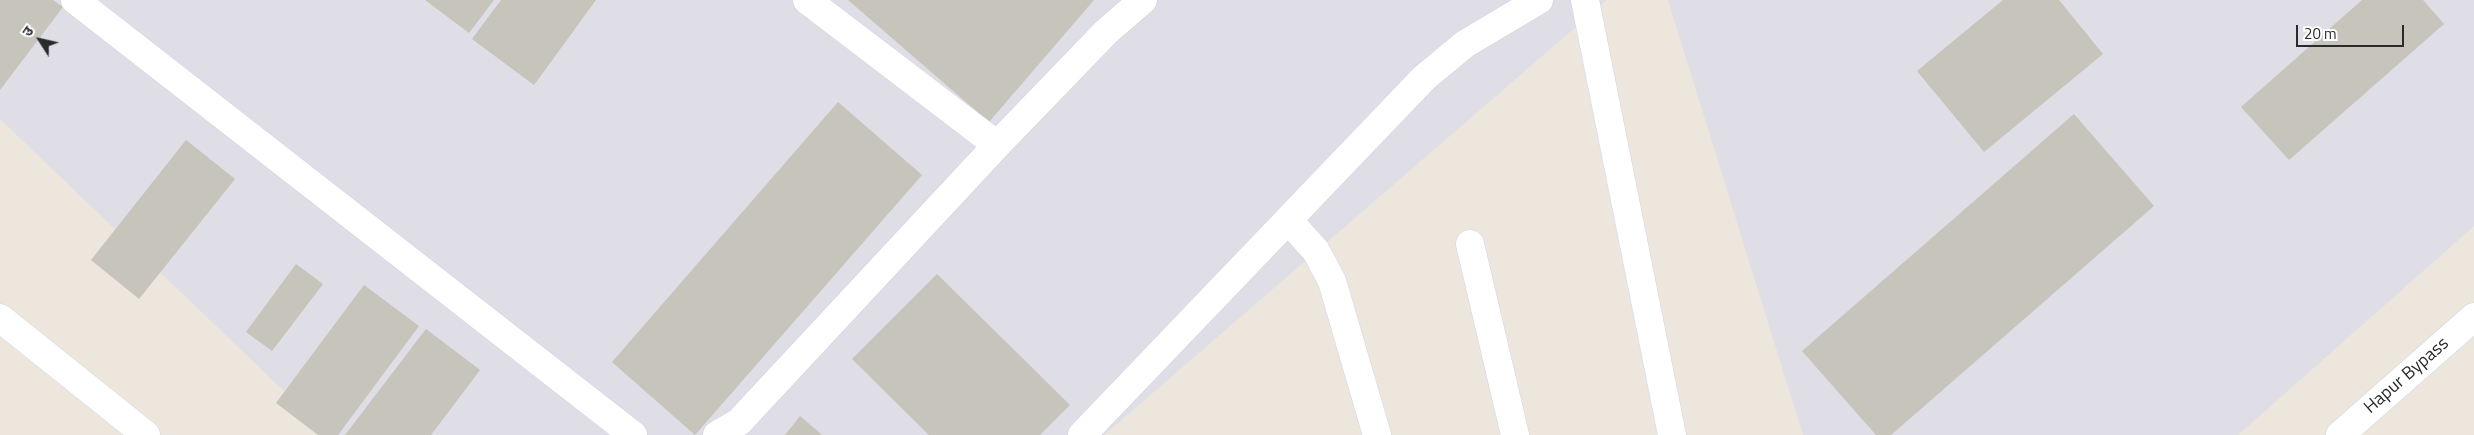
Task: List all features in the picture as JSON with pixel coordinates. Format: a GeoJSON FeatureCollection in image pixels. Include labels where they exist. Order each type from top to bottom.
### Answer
{"type":"FeatureCollection","features":[{"type":"Feature","properties":{"kind":"street"},"geometry":{"type":"LineString","coordinates":[[74,0],[633,435]]}},
{"type":"Feature","properties":{"kind":"street"},"geometry":{"type":"LineString","coordinates":[[807,0],[997,145]]}},
{"type":"Feature","properties":{"kind":"street"},"geometry":{"type":"LineString","coordinates":[[717,435],[739,422],[997,145],[1106,32],[1143,0]]}},
{"type":"Feature","properties":{"kind":"street"},"geometry":{"type":"LineString","coordinates":[[1082,435],[1424,78],[1465,44],[1539,0]]}},
{"type":"Feature","properties":{"kind":"street"},"geometry":{"type":"LineString","coordinates":[[1585,0],[1672,435]]}},
{"type":"Feature","properties":{"kind":"street"},"geometry":{"type":"LineString","coordinates":[[1288,220],[1316,251],[1332,281],[1377,435]]}},
{"type":"Feature","properties":{"kind":"street"},"geometry":{"type":"LineString","coordinates":[[1470,244],[1516,435]]}},
{"type":"Feature","properties":{"kind":"street","name":"Hapur Bypass"},"geometry":{"type":"LineString","coordinates":[[2340,435],[2474,317]]}},
{"type":"Feature","properties":{"kind":"street"},"geometry":{"type":"LineString","coordinates":[[0,318],[146,435]]}},
{"type":"Feature","properties":{"kind":"shaded area"},"geometry":{"type":"Polygon","coordinates":[[[0,0],[1607,0],[1104,435],[330,435],[0,119],[0,0]]]}},
{"type":"Feature","properties":{"kind":"shaded area"},"geometry":{"type":"Polygon","coordinates":[[[1668,0],[2474,0],[2474,226],[2238,435],[1803,435],[1668,0]]]}},
{"type":"Feature","properties":{"kind":"building"},"geometry":{"type":"Polygon","coordinates":[[[0,0],[53,0],[63,7],[0,90],[0,0]]]}},
{"type":"Feature","properties":{"kind":"building"},"geometry":{"type":"Polygon","coordinates":[[[425,0],[494,0],[469,33],[425,0]]]}},
{"type":"Feature","properties":{"kind":"building"},"geometry":{"type":"Polygon","coordinates":[[[501,0],[596,0],[534,85],[472,39],[501,0]]]}},
{"type":"Feature","properties":{"kind":"building"},"geometry":{"type":"Polygon","coordinates":[[[848,0],[1094,0],[989,122],[848,0]]]}},
{"type":"Feature","properties":{"kind":"building"},"geometry":{"type":"Polygon","coordinates":[[[2003,0],[2059,0],[2103,54],[1984,152],[1917,71],[2003,0]]]}},
{"type":"Feature","properties":{"kind":"building"},"geometry":{"type":"Polygon","coordinates":[[[2362,0],[2423,0],[2444,24],[2289,160],[2241,107],[2362,0]]]}},
{"type":"Feature","properties":{"kind":"building"},"geometry":{"type":"Polygon","coordinates":[[[838,102],[922,175],[695,435],[612,362],[838,102]]]}},
{"type":"Feature","properties":{"kind":"building"},"geometry":{"type":"Polygon","coordinates":[[[2074,114],[2154,206],[1891,435],[1876,435],[1802,351],[2074,114]]]}},
{"type":"Feature","properties":{"kind":"building"},"geometry":{"type":"Polygon","coordinates":[[[186,140],[235,179],[139,299],[91,260],[186,140]]]}},
{"type":"Feature","properties":{"kind":"building"},"geometry":{"type":"Polygon","coordinates":[[[296,264],[323,284],[272,351],[246,332],[296,264]]]}},
{"type":"Feature","properties":{"kind":"building"},"geometry":{"type":"Polygon","coordinates":[[[937,274],[1070,405],[1040,435],[929,435],[852,359],[937,274]]]}},
{"type":"Feature","properties":{"kind":"building"},"geometry":{"type":"Polygon","coordinates":[[[364,285],[419,326],[338,435],[318,435],[276,403],[364,285]]]}},
{"type":"Feature","properties":{"kind":"building"},"geometry":{"type":"Polygon","coordinates":[[[426,329],[480,370],[431,435],[345,435],[426,329]]]}},
{"type":"Feature","properties":{"kind":"building"},"geometry":{"type":"Polygon","coordinates":[[[800,416],[822,435],[785,435],[800,416]]]}}]}
